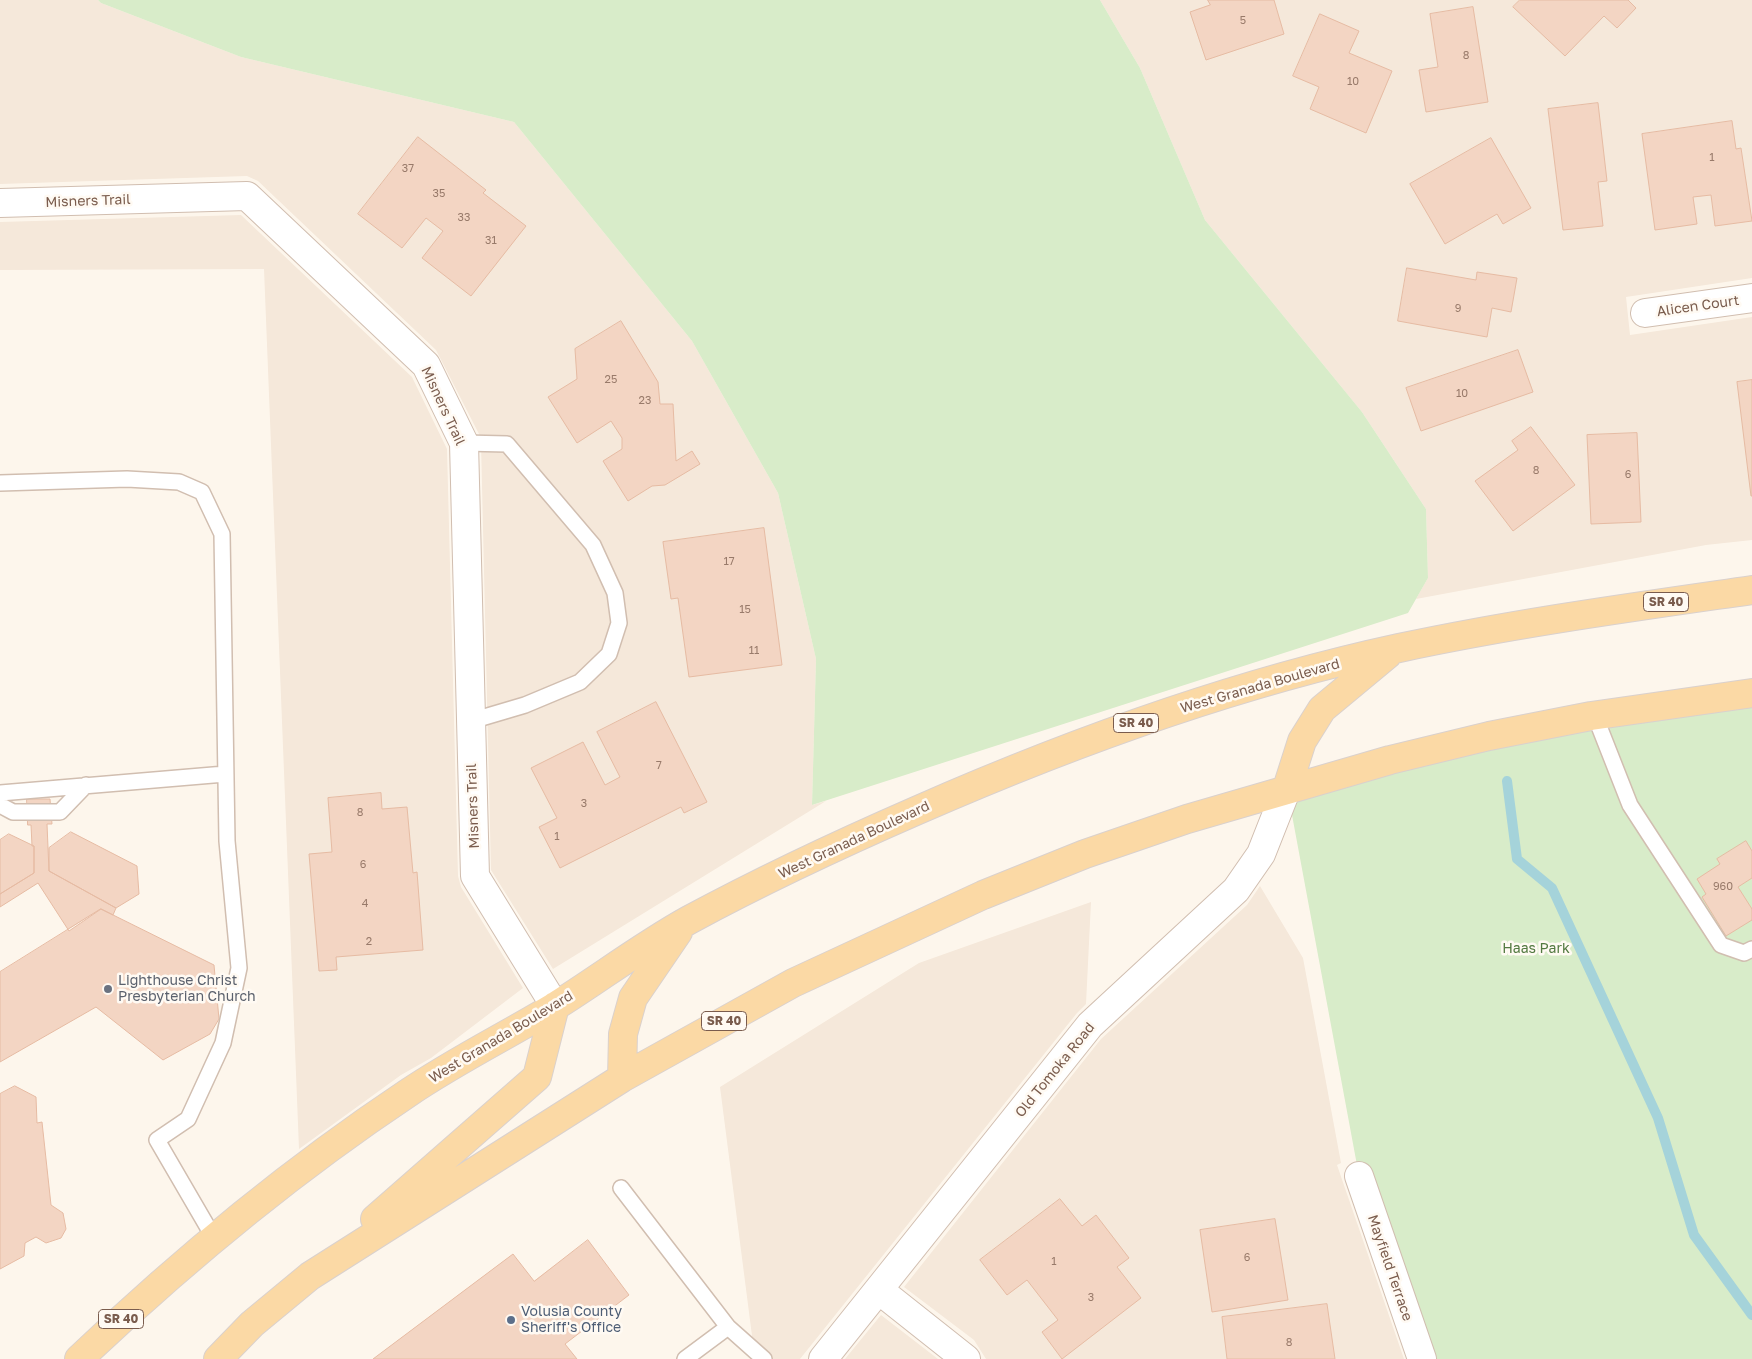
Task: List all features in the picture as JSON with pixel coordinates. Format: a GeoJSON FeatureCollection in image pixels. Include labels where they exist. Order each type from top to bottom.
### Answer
{"type":"FeatureCollection","features":[{"type":"Feature","properties":{"kind":"main road","name":"West Granada Boulevard"},"geometry":{"type":"LineString","coordinates":[[79,1359],[136,1305],[214,1238],[314,1160],[410,1092],[555,1006],[684,923],[845,842],[1051,754],[1163,714],[1274,681],[1394,649],[1499,628],[1752,590]]}},
{"type":"Feature","properties":{"kind":"main road"},"geometry":{"type":"LineString","coordinates":[[1286,788],[1302,741],[1322,708],[1394,649]]}},
{"type":"Feature","properties":{"kind":"main road","name":"SR 40"},"geometry":{"type":"LineString","coordinates":[[218,1359],[252,1324],[310,1276],[622,1078],[793,983],[983,895],[1094,850],[1286,788],[1489,736],[1595,716],[1752,693]]}},
{"type":"Feature","properties":{"kind":"main road"},"geometry":{"type":"LineString","coordinates":[[622,1078],[623,1034],[633,998],[684,923]]}},
{"type":"Feature","properties":{"kind":"main road"},"geometry":{"type":"LineString","coordinates":[[310,1276],[537,1077],[555,1006]]}},
{"type":"Feature","properties":{"kind":"street","name":"Misners Trail"},"geometry":{"type":"LineString","coordinates":[[0,203],[247,196],[426,365],[464,444],[475,876],[555,1006]]}},
{"type":"Feature","properties":{"kind":"street","name":"Alicen Court"},"geometry":{"type":"LineString","coordinates":[[1645,314],[1752,298]]}},
{"type":"Feature","properties":{"kind":"street","name":"Old Tomoka Road"},"geometry":{"type":"LineString","coordinates":[[823,1359],[1090,1025],[1236,890],[1261,854],[1286,788]]}},
{"type":"Feature","properties":{"kind":"street","name":"Mayfield Terrace"},"geometry":{"type":"LineString","coordinates":[[1359,1176],[1422,1359]]}},
{"type":"Feature","properties":{"kind":"street"},"geometry":{"type":"LineString","coordinates":[[879,1290],[966,1359]]}},
{"type":"Feature","properties":{"kind":"lane"},"geometry":{"type":"LineString","coordinates":[[464,444],[506,444],[513,452],[593,545],[615,593],[620,623],[610,654],[580,682],[525,705],[471,721]]}},
{"type":"Feature","properties":{"kind":"lane"},"geometry":{"type":"LineString","coordinates":[[0,483],[127,479],[179,482],[202,492],[222,534],[227,841],[240,968],[222,1043],[188,1119],[157,1140],[214,1238]]}},
{"type":"Feature","properties":{"kind":"lane"},"geometry":{"type":"LineString","coordinates":[[1595,716],[1630,805],[1721,945],[1744,953],[1752,949]]}},
{"type":"Feature","properties":{"kind":"lane"},"geometry":{"type":"LineString","coordinates":[[0,793],[225,774]]}},
{"type":"Feature","properties":{"kind":"lane"},"geometry":{"type":"LineString","coordinates":[[0,805],[13,812],[60,812],[86,785]]}},
{"type":"Feature","properties":{"kind":"lane"},"geometry":{"type":"LineString","coordinates":[[621,1188],[728,1327],[764,1359]]}},
{"type":"Feature","properties":{"kind":"lane"},"geometry":{"type":"LineString","coordinates":[[685,1359],[728,1327]]}},
{"type":"Feature","properties":{"kind":"shaded area"},"geometry":{"type":"Polygon","coordinates":[[[0,0],[98,0],[101,3],[241,57],[514,122],[692,341],[778,493],[816,659],[812,805],[826,801],[553,969],[491,870],[481,443],[479,434],[436,350],[258,181],[247,176],[0,184],[0,0]]]}},
{"type":"Feature","properties":{"kind":"shaded area"},"geometry":{"type":"Polygon","coordinates":[[[1100,0],[1752,0],[1752,278],[1626,297],[1630,335],[1752,317],[1752,540],[1706,545],[1416,599],[1428,578],[1426,509],[1362,412],[1205,220],[1140,68],[1100,0]]]}},
{"type":"Feature","properties":{"kind":"shaded area"},"geometry":{"type":"Polygon","coordinates":[[[241,215],[412,377],[447,449],[458,876],[461,887],[523,988],[431,1058],[401,1075],[299,1149],[264,269],[0,270],[0,222],[241,215]]]}},
{"type":"Feature","properties":{"kind":"shaded area"},"geometry":{"type":"Polygon","coordinates":[[[1260,886],[1303,958],[1341,1163],[1337,1165],[1404,1359],[986,1359],[974,1340],[904,1287],[1101,1039],[1247,905],[1260,886]]]}},
{"type":"Feature","properties":{"kind":"shaded area"},"geometry":{"type":"Polygon","coordinates":[[[1091,902],[1086,1004],[800,1359],[755,1359],[720,1087],[919,963],[1091,902]]]}},
{"type":"Feature","properties":{"kind":"shaded area"},"geometry":{"type":"Polygon","coordinates":[[[881,1315],[938,1359],[845,1359],[881,1315]]]}},
{"type":"Feature","properties":{"kind":"green space"},"geometry":{"type":"Polygon","coordinates":[[[98,0],[1100,0],[1140,68],[1205,220],[1362,412],[1426,509],[1428,578],[1408,613],[812,805],[816,659],[778,493],[692,341],[514,122],[241,57],[101,3],[98,0]]]}},
{"type":"Feature","properties":{"kind":"green space","name":"Haas Park"},"geometry":{"type":"Polygon","coordinates":[[[1752,693],[1752,1359],[1422,1359],[1359,1176],[1287,788],[1752,693]]]}},
{"type":"Feature","properties":{"kind":"building"},"geometry":{"type":"Polygon","coordinates":[[[1208,0],[1274,0],[1284,34],[1206,60],[1190,12],[1210,5],[1208,0]]]}},
{"type":"Feature","properties":{"kind":"building"},"geometry":{"type":"Polygon","coordinates":[[[1520,0],[1628,0],[1636,8],[1617,28],[1604,16],[1565,56],[1513,7],[1520,0]]]}},
{"type":"Feature","properties":{"kind":"building"},"geometry":{"type":"Polygon","coordinates":[[[1473,7],[1488,102],[1426,112],[1419,70],[1438,67],[1430,14],[1473,7]]]}},
{"type":"Feature","properties":{"kind":"building"},"geometry":{"type":"Polygon","coordinates":[[[1320,14],[1359,31],[1349,53],[1392,71],[1366,133],[1310,109],[1319,87],[1293,76],[1320,14]]]}},
{"type":"Feature","properties":{"kind":"building"},"geometry":{"type":"Polygon","coordinates":[[[1598,103],[1607,181],[1598,182],[1603,226],[1563,230],[1548,109],[1598,103]]]}},
{"type":"Feature","properties":{"kind":"building"},"geometry":{"type":"Polygon","coordinates":[[[1732,121],[1736,149],[1741,148],[1752,221],[1715,226],[1711,195],[1693,197],[1697,224],[1655,230],[1642,134],[1732,121]]]}},
{"type":"Feature","properties":{"kind":"building"},"geometry":{"type":"Polygon","coordinates":[[[418,137],[486,190],[483,193],[526,226],[471,296],[422,258],[443,231],[426,218],[402,248],[358,214],[418,137]]]}},
{"type":"Feature","properties":{"kind":"building"},"geometry":{"type":"Polygon","coordinates":[[[1491,138],[1531,208],[1503,224],[1497,214],[1445,244],[1410,184],[1491,138]]]}},
{"type":"Feature","properties":{"kind":"building"},"geometry":{"type":"Polygon","coordinates":[[[1407,268],[1476,280],[1477,272],[1517,278],[1511,312],[1492,308],[1487,337],[1398,321],[1407,268]]]}},
{"type":"Feature","properties":{"kind":"building"},"geometry":{"type":"Polygon","coordinates":[[[621,321],[658,382],[660,404],[673,404],[676,461],[692,451],[700,464],[665,485],[652,486],[628,501],[603,461],[622,449],[622,438],[611,421],[577,443],[548,397],[577,379],[575,349],[621,321]]]}},
{"type":"Feature","properties":{"kind":"building"},"geometry":{"type":"Polygon","coordinates":[[[1518,350],[1533,392],[1421,431],[1406,388],[1518,350]]]}},
{"type":"Feature","properties":{"kind":"building"},"geometry":{"type":"Polygon","coordinates":[[[1752,380],[1752,496],[1751,496],[1737,382],[1752,380]]]}},
{"type":"Feature","properties":{"kind":"building"},"geometry":{"type":"Polygon","coordinates":[[[1531,427],[1575,485],[1513,531],[1475,481],[1518,450],[1512,441],[1531,427]]]}},
{"type":"Feature","properties":{"kind":"building"},"geometry":{"type":"Polygon","coordinates":[[[1637,433],[1641,522],[1591,524],[1587,435],[1637,433]]]}},
{"type":"Feature","properties":{"kind":"building"},"geometry":{"type":"Polygon","coordinates":[[[764,528],[782,665],[689,677],[678,598],[671,599],[663,542],[764,528]]]}},
{"type":"Feature","properties":{"kind":"building"},"geometry":{"type":"Polygon","coordinates":[[[656,702],[707,802],[684,813],[681,807],[560,868],[539,827],[557,818],[531,768],[583,742],[605,785],[620,777],[597,732],[656,702]]]}},
{"type":"Feature","properties":{"kind":"building"},"geometry":{"type":"Polygon","coordinates":[[[381,793],[382,809],[407,807],[413,873],[417,872],[423,950],[336,957],[337,970],[319,971],[309,854],[332,852],[328,798],[381,793]]]}},
{"type":"Feature","properties":{"kind":"building"},"geometry":{"type":"Polygon","coordinates":[[[27,799],[50,799],[52,824],[47,824],[49,871],[116,908],[113,915],[101,909],[69,931],[38,883],[0,907],[0,894],[34,873],[34,846],[32,846],[31,825],[28,825],[27,799]]]}},
{"type":"Feature","properties":{"kind":"building"},"geometry":{"type":"Polygon","coordinates":[[[71,832],[137,866],[139,894],[116,908],[49,871],[49,848],[71,832]]]}},
{"type":"Feature","properties":{"kind":"building"},"geometry":{"type":"Polygon","coordinates":[[[9,834],[34,846],[34,873],[0,894],[0,840],[9,834]]]}},
{"type":"Feature","properties":{"kind":"building"},"geometry":{"type":"Polygon","coordinates":[[[1746,841],[1752,851],[1752,878],[1738,887],[1752,909],[1752,920],[1726,936],[1702,897],[1706,894],[1697,879],[1720,864],[1717,859],[1746,841]]]}},
{"type":"Feature","properties":{"kind":"building","name":"Lighthouse Christ Presbyterian Church"},"geometry":{"type":"Polygon","coordinates":[[[101,909],[214,965],[219,1019],[210,1034],[163,1060],[96,1007],[0,1062],[0,972],[101,909]]]}},
{"type":"Feature","properties":{"kind":"building"},"geometry":{"type":"Polygon","coordinates":[[[15,1086],[36,1097],[37,1123],[42,1122],[51,1205],[63,1213],[66,1229],[61,1238],[46,1243],[36,1237],[25,1243],[24,1256],[0,1269],[0,1094],[15,1086]]]}},
{"type":"Feature","properties":{"kind":"building"},"geometry":{"type":"Polygon","coordinates":[[[1060,1199],[1082,1226],[1096,1215],[1129,1258],[1117,1267],[1141,1298],[1062,1359],[1042,1332],[1058,1320],[1027,1280],[1007,1295],[980,1260],[1060,1199]]]}},
{"type":"Feature","properties":{"kind":"building"},"geometry":{"type":"Polygon","coordinates":[[[1275,1219],[1288,1300],[1212,1312],[1200,1230],[1275,1219]]]}},
{"type":"Feature","properties":{"kind":"building","name":"Volusia County Sheriff's Office"},"geometry":{"type":"Polygon","coordinates":[[[588,1240],[629,1295],[565,1344],[577,1359],[373,1359],[513,1254],[534,1281],[588,1240]]]}},
{"type":"Feature","properties":{"kind":"building"},"geometry":{"type":"Polygon","coordinates":[[[1327,1304],[1335,1359],[1227,1359],[1222,1317],[1327,1304]]]}},
{"type":"Feature","properties":{"kind":"waterway"},"geometry":{"type":"LineString","coordinates":[[1507,781],[1517,859],[1552,888],[1658,1118],[1694,1235],[1752,1315]]}},
{"type":"Feature","properties":{"kind":"place","name":"Lighthouse Christ Presbyterian Church"},"geometry":{"type":"Point","coordinates":[108,989]}},
{"type":"Feature","properties":{"kind":"place","name":"Volusia County Sheriff's Office"},"geometry":{"type":"Point","coordinates":[511,1320]}}]}
